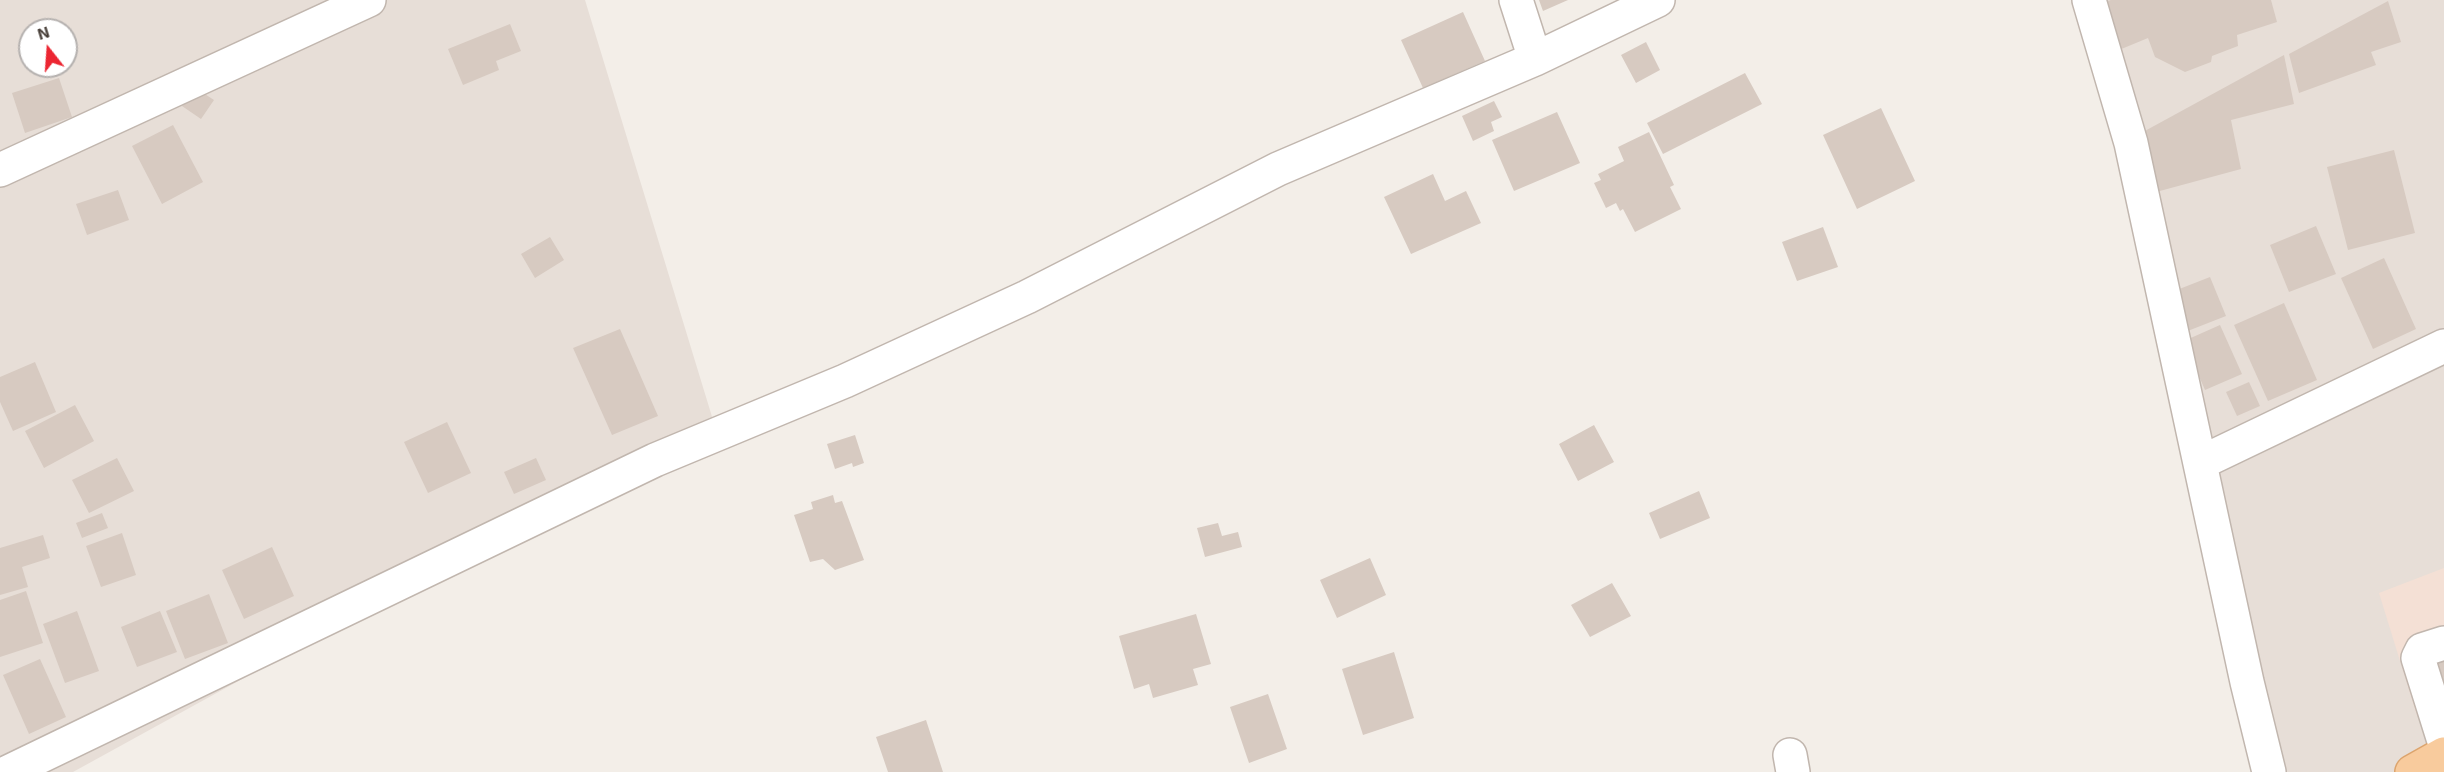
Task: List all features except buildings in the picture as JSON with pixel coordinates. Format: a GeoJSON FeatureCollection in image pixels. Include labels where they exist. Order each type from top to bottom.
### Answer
{"type":"FeatureCollection","features":[{"type":"Feature","properties":{"kind":"main road"},"geometry":{"type":"LineString","coordinates":[[2412,772],[2444,754]]}},
{"type":"Feature","properties":{"kind":"street"},"geometry":{"type":"LineString","coordinates":[[0,170],[369,0]]}},
{"type":"Feature","properties":{"kind":"street"},"geometry":{"type":"LineString","coordinates":[[1516,0],[1535,58]]}},
{"type":"Feature","properties":{"kind":"street"},"geometry":{"type":"LineString","coordinates":[[8,772],[655,460],[845,381],[1027,297],[1278,169],[1535,58],[1658,0]]}},
{"type":"Feature","properties":{"kind":"street"},"geometry":{"type":"LineString","coordinates":[[2089,0],[2131,143],[2247,682],[2269,772]]}},
{"type":"Feature","properties":{"kind":"street"},"geometry":{"type":"LineString","coordinates":[[2200,463],[2444,346]]}},
{"type":"Feature","properties":{"kind":"street"},"geometry":{"type":"LineString","coordinates":[[2444,643],[2422,650],[2418,658],[2444,741]]}},
{"type":"Feature","properties":{"kind":"shaded area"},"geometry":{"type":"Polygon","coordinates":[[[0,0],[585,0],[713,420],[73,772],[0,772],[0,0]]]}},
{"type":"Feature","properties":{"kind":"shaded area"},"geometry":{"type":"Polygon","coordinates":[[[2078,0],[2444,0],[2444,772],[2271,772],[2078,0]]]}},
{"type":"Feature","properties":{"kind":"shaded area"},"geometry":{"type":"Polygon","coordinates":[[[2444,568],[2444,701],[2417,716],[2379,593],[2444,568]]]}}]}
